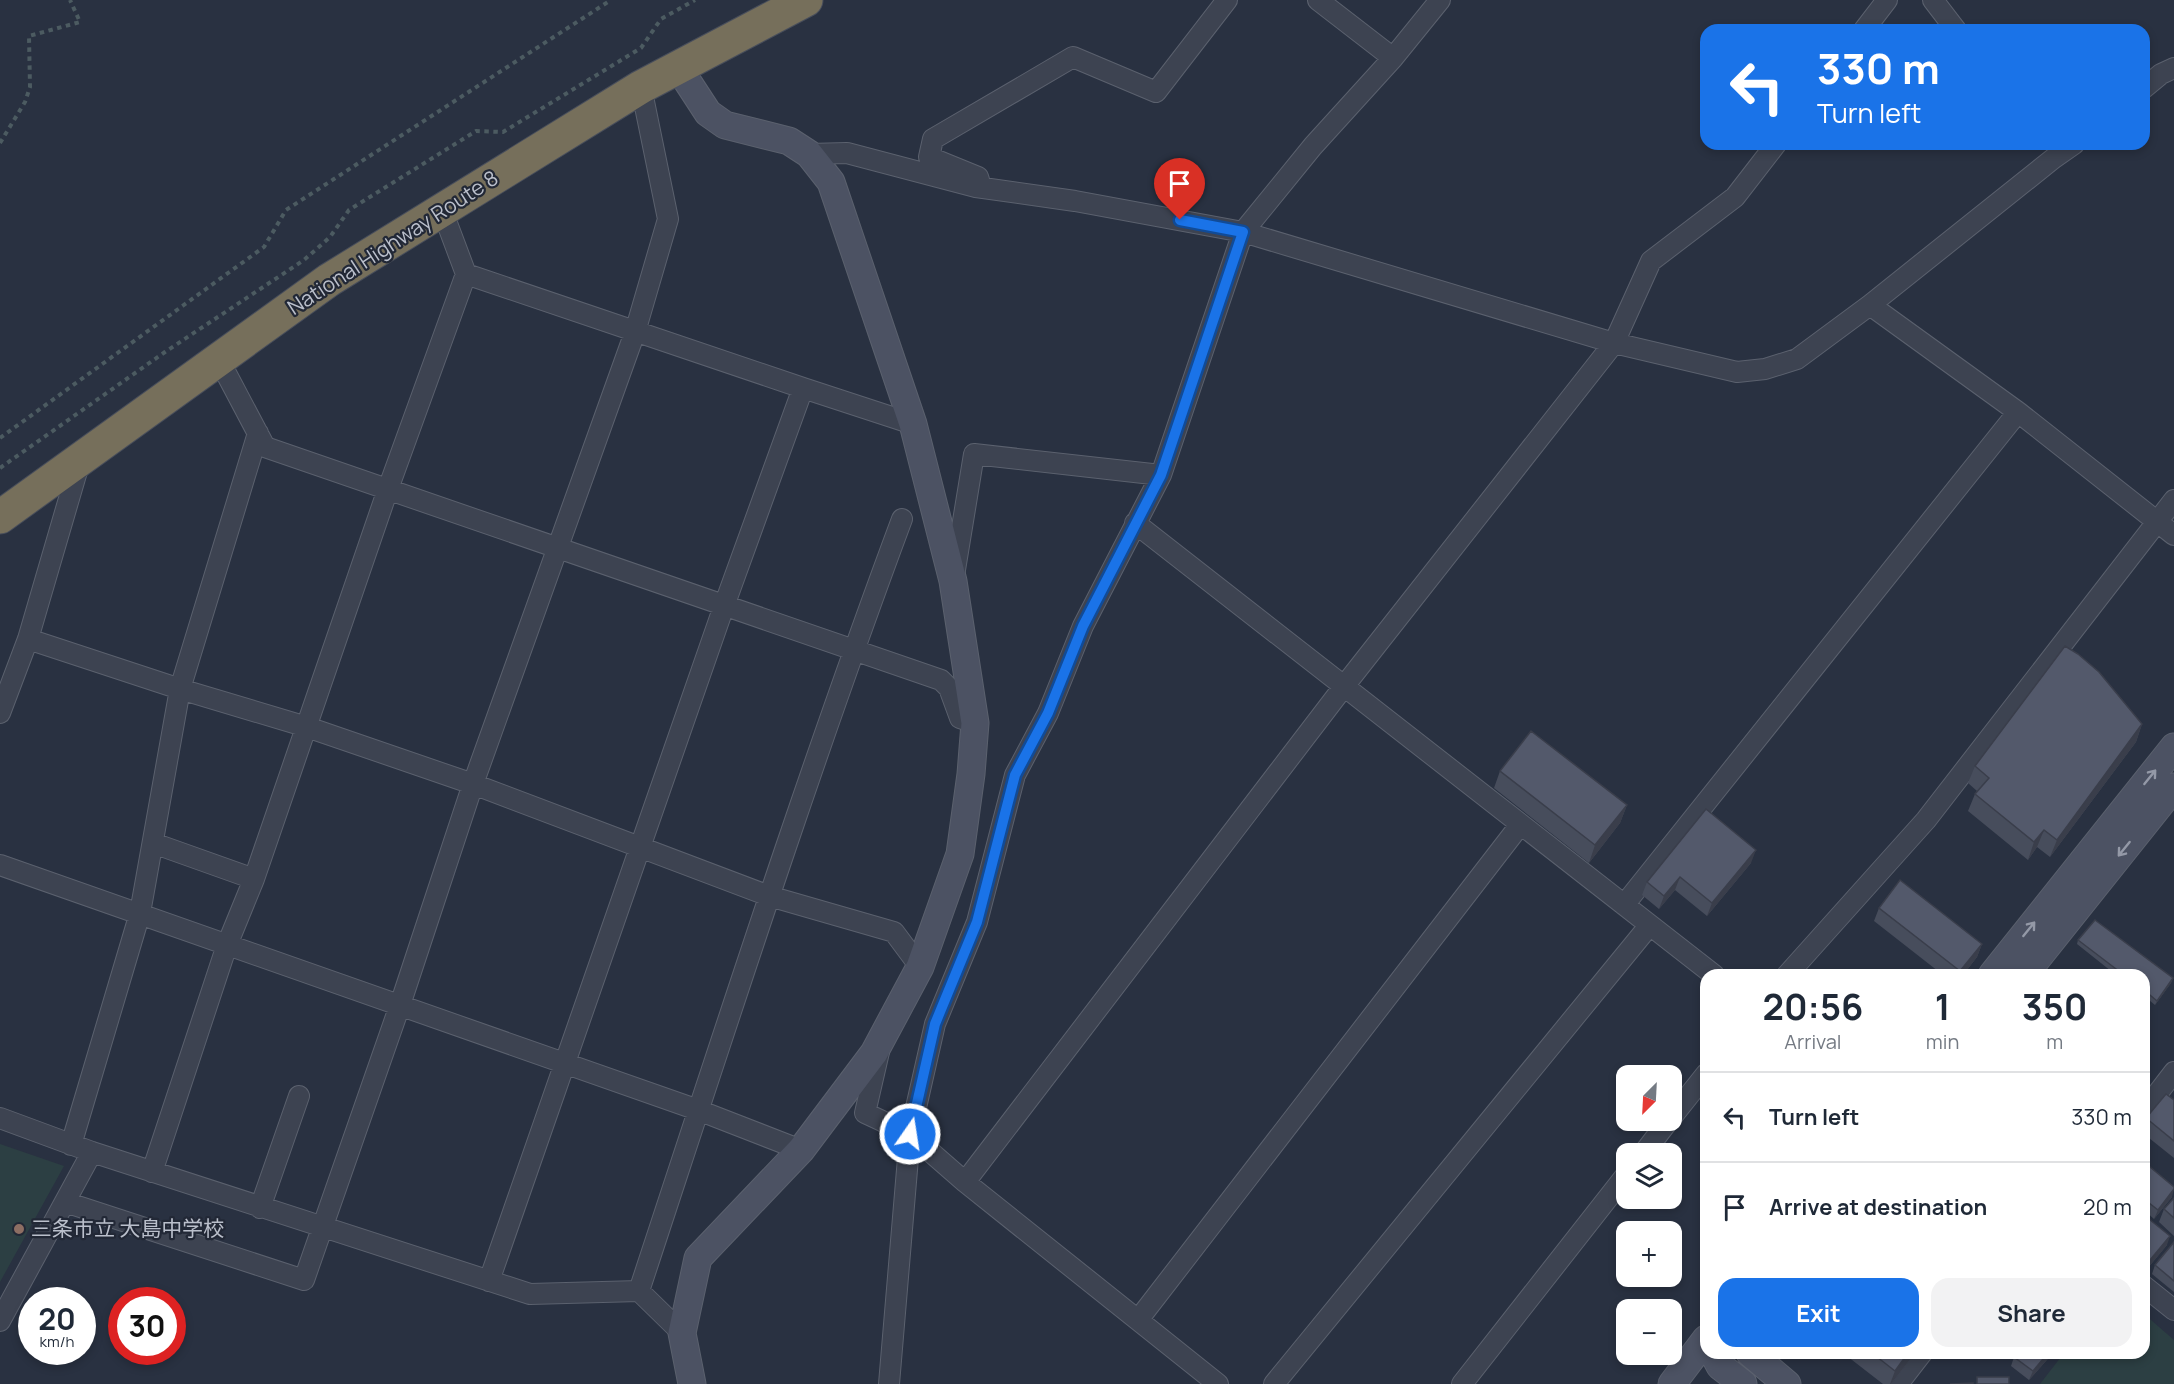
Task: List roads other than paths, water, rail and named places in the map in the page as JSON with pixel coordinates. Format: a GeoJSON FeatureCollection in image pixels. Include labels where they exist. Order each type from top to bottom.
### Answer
{"type":"FeatureCollection","features":[{"type":"Feature","properties":{"kind":"highway","name":"National Highway Route 8"},"geometry":{"type":"LineString","coordinates":[[0,517],[329,280],[641,87],[806,0]]}},
{"type":"Feature","properties":{"kind":"street"},"geometry":{"type":"LineString","coordinates":[[982,188],[978,177],[929,156],[933,139],[1073,57],[1156,92],[1227,0]]}},
{"type":"Feature","properties":{"kind":"street"},"geometry":{"type":"LineString","coordinates":[[1318,0],[1394,58]]}},
{"type":"Feature","properties":{"kind":"street"},"geometry":{"type":"LineString","coordinates":[[889,1384],[910,1134],[935,1024],[977,922],[1015,775],[1048,713],[1083,626],[1161,475],[1243,232],[1313,146],[1394,58],[1440,0]]}},
{"type":"Feature","properties":{"kind":"street"},"geometry":{"type":"LineString","coordinates":[[1869,24],[1887,0]]}},
{"type":"Feature","properties":{"kind":"street"},"geometry":{"type":"LineString","coordinates":[[1933,0],[1951,24]]}},
{"type":"Feature","properties":{"kind":"street"},"geometry":{"type":"LineString","coordinates":[[678,67],[708,113],[725,125],[789,141],[808,154],[831,182],[913,424],[954,581],[975,723],[971,774],[960,854],[920,967],[867,1063],[801,1150],[698,1258],[682,1333],[692,1384]]}},
{"type":"Feature","properties":{"kind":"street"},"geometry":{"type":"LineString","coordinates":[[2150,83],[2161,74],[2174,68]]}},
{"type":"Feature","properties":{"kind":"street"},"geometry":{"type":"LineString","coordinates":[[65,1202],[304,1280],[400,1005],[473,784],[635,332],[668,219],[641,87]]}},
{"type":"Feature","properties":{"kind":"street"},"geometry":{"type":"LineString","coordinates":[[965,1182],[1345,685],[1614,343],[1651,261],[1735,197],[1771,150]]}},
{"type":"Feature","properties":{"kind":"street"},"geometry":{"type":"LineString","coordinates":[[808,154],[847,153],[982,188],[1075,201],[1243,232],[1614,343],[1737,372],[1766,369],[1797,359],[1870,305],[2049,151]]}},
{"type":"Feature","properties":{"kind":"street"},"geometry":{"type":"LineString","coordinates":[[152,1172],[227,945],[254,879],[388,489],[466,274],[442,210]]}},
{"type":"Feature","properties":{"kind":"street"},"geometry":{"type":"LineString","coordinates":[[466,274],[913,424]]}},
{"type":"Feature","properties":{"kind":"street"},"geometry":{"type":"LineString","coordinates":[[1870,305],[2018,412],[2174,535]]}},
{"type":"Feature","properties":{"kind":"street"},"geometry":{"type":"LineString","coordinates":[[218,358],[265,447],[941,680],[949,687],[960,718],[975,723]]}},
{"type":"Feature","properties":{"kind":"street"},"geometry":{"type":"LineString","coordinates":[[489,1281],[724,606],[803,388]]}},
{"type":"Feature","properties":{"kind":"street"},"geometry":{"type":"LineString","coordinates":[[1624,905],[2018,412]]}},
{"type":"Feature","properties":{"kind":"street"},"geometry":{"type":"LineString","coordinates":[[72,1145],[140,914],[180,689],[258,434]]}},
{"type":"Feature","properties":{"kind":"street"},"geometry":{"type":"LineString","coordinates":[[954,581],[974,454],[1161,475]]}},
{"type":"Feature","properties":{"kind":"street"},"geometry":{"type":"LineString","coordinates":[[0,713],[28,639],[80,461]]}},
{"type":"Feature","properties":{"kind":"street"},"geometry":{"type":"LineString","coordinates":[[1792,969],[1926,820],[2174,500]]}},
{"type":"Feature","properties":{"kind":"street"},"geometry":{"type":"LineString","coordinates":[[639,1291],[769,897],[854,649],[902,519]]}},
{"type":"Feature","properties":{"kind":"street"},"geometry":{"type":"LineString","coordinates":[[1135,523],[1706,969]]}},
{"type":"Feature","properties":{"kind":"street"},"geometry":{"type":"LineString","coordinates":[[28,639],[180,689],[308,727],[473,784],[769,897],[894,932],[920,967]]}},
{"type":"Feature","properties":{"kind":"street"},"geometry":{"type":"LineString","coordinates":[[1997,969],[2174,747]]}},
{"type":"Feature","properties":{"kind":"street"},"geometry":{"type":"LineString","coordinates":[[2029,969],[2174,787]]}},
{"type":"Feature","properties":{"kind":"street"},"geometry":{"type":"LineString","coordinates":[[1138,1320],[1520,825]]}},
{"type":"Feature","properties":{"kind":"street"},"geometry":{"type":"LineString","coordinates":[[153,843],[254,879]]}},
{"type":"Feature","properties":{"kind":"street"},"geometry":{"type":"LineString","coordinates":[[0,865],[698,1110],[801,1150]]}},
{"type":"Feature","properties":{"kind":"street"},"geometry":{"type":"LineString","coordinates":[[1274,1384],[1649,926]]}},
{"type":"Feature","properties":{"kind":"street"},"geometry":{"type":"LineString","coordinates":[[884,1035],[865,1113],[910,1134],[965,1182],[1218,1384]]}},
{"type":"Feature","properties":{"kind":"street"},"geometry":{"type":"LineString","coordinates":[[2150,1103],[2174,1072]]}},
{"type":"Feature","properties":{"kind":"street"},"geometry":{"type":"LineString","coordinates":[[1682,1104],[1700,1082]]}},
{"type":"Feature","properties":{"kind":"street"},"geometry":{"type":"LineString","coordinates":[[260,1208],[299,1096]]}},
{"type":"Feature","properties":{"kind":"street"},"geometry":{"type":"LineString","coordinates":[[0,1118],[92,1152],[260,1208],[530,1294],[639,1291],[682,1333]]}},
{"type":"Feature","properties":{"kind":"street"},"geometry":{"type":"LineString","coordinates":[[1651,1143],[1661,1131]]}},
{"type":"Feature","properties":{"kind":"street"},"geometry":{"type":"LineString","coordinates":[[0,1321],[92,1152]]}},
{"type":"Feature","properties":{"kind":"street"},"geometry":{"type":"LineString","coordinates":[[1462,1384],[1616,1188]]}},
{"type":"Feature","properties":{"kind":"street"},"geometry":{"type":"LineString","coordinates":[[2150,1291],[2174,1310]]}},
{"type":"Feature","properties":{"kind":"street"},"geometry":{"type":"LineString","coordinates":[[1672,1384],[1700,1346]]}},
{"type":"Feature","properties":{"kind":"street"},"geometry":{"type":"LineString","coordinates":[[1757,1359],[1787,1384]]}},
{"type":"Feature","properties":{"kind":"street"},"geometry":{"type":"LineString","coordinates":[[1898,1384],[1917,1359]]}},
{"type":"Feature","properties":{"kind":"street"},"geometry":{"type":"LineString","coordinates":[[1718,1364],[1743,1384]]}},
{"type":"Feature","properties":{"kind":"place","name":"三条市立 大島中学校"},"geometry":{"type":"Point","coordinates":[19,1229]}}]}
